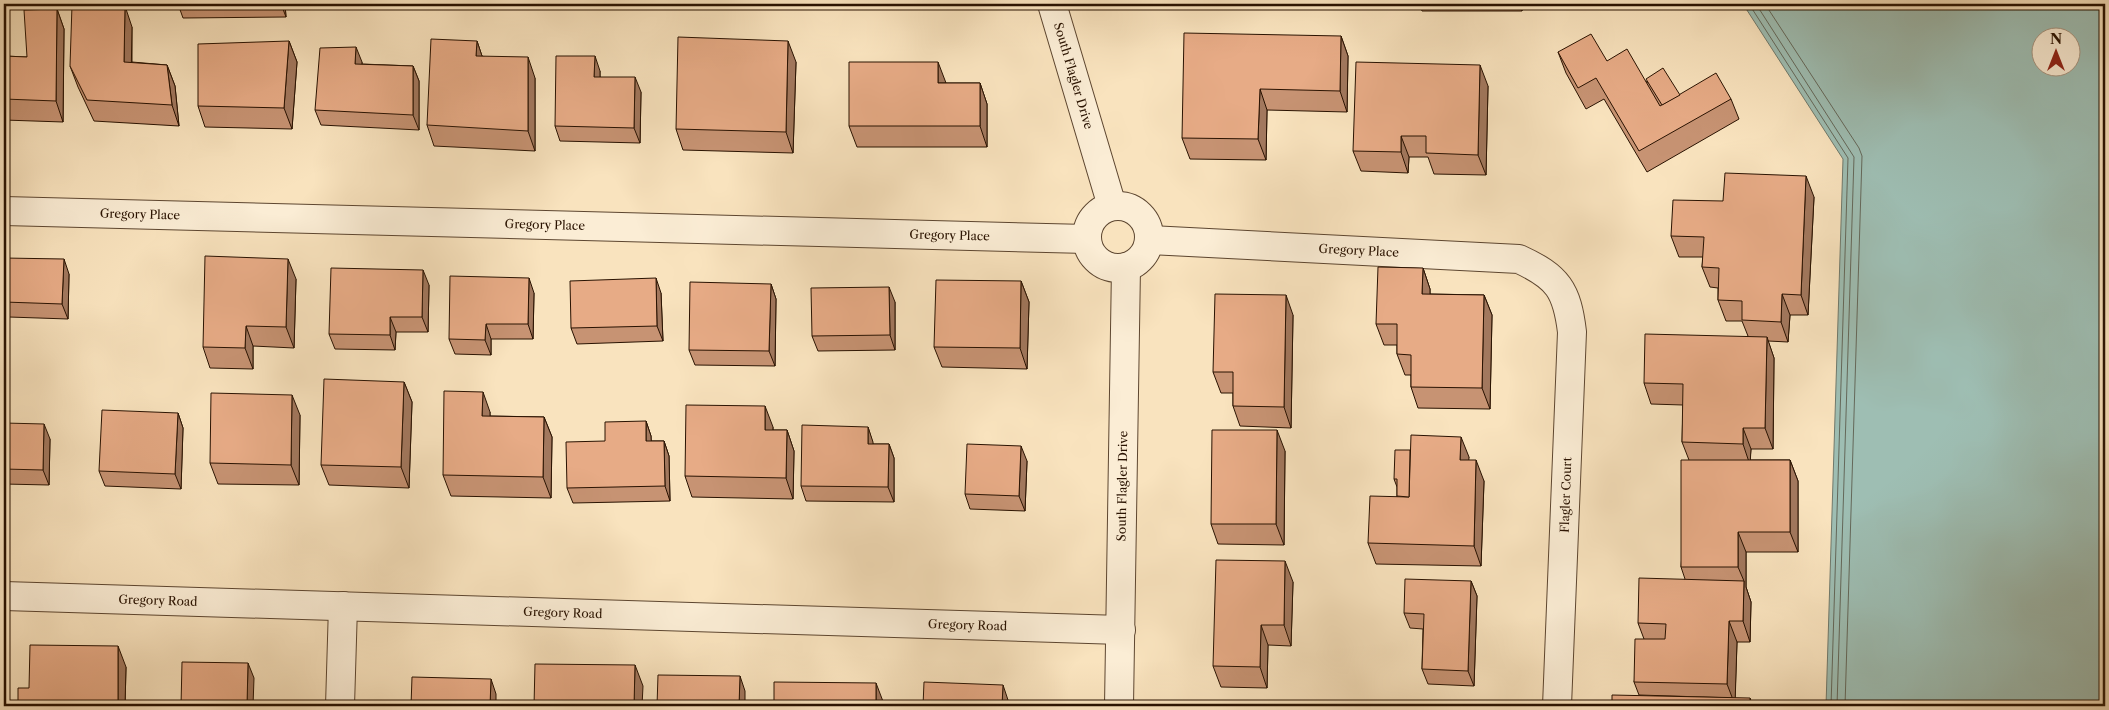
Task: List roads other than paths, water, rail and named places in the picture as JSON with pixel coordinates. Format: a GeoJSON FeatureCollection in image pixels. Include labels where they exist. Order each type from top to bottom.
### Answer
{"type":"FeatureCollection","features":[{"type":"Feature","properties":{"kind":"street","name":"South Flagler Drive"},"geometry":{"type":"LineString","coordinates":[[1052,4],[1112,206]]}},
{"type":"Feature","properties":{"kind":"street"},"geometry":{"type":"LineString","coordinates":[[1122,205],[1140,213],[1146,221],[1150,240],[1148,249],[1135,264],[1126,267],[1117,268],[1100,262],[1089,248],[1088,230],[1096,214],[1112,206],[1122,205]]}},
{"type":"Feature","properties":{"kind":"street","name":"Gregory Place"},"geometry":{"type":"LineString","coordinates":[[4,211],[1087,239]]}},
{"type":"Feature","properties":{"kind":"street","name":"Gregory Place"},"geometry":{"type":"LineString","coordinates":[[1150,240],[1519,259],[1541,269],[1559,286]]}},
{"type":"Feature","properties":{"kind":"street","name":"South Flagler Drive"},"geometry":{"type":"LineString","coordinates":[[1119,706],[1126,267]]}},
{"type":"Feature","properties":{"kind":"street","name":"Flagler Court"},"geometry":{"type":"LineString","coordinates":[[1557,706],[1572,332],[1569,308],[1559,286]]}},
{"type":"Feature","properties":{"kind":"street","name":"Gregory Road"},"geometry":{"type":"LineString","coordinates":[[4,596],[1121,630]]}},
{"type":"Feature","properties":{"kind":"street"},"geometry":{"type":"LineString","coordinates":[[340,706],[343,606]]}},
{"type":"Feature","properties":{"kind":"water"},"geometry":{"type":"Polygon","coordinates":[[[1743,4],[2105,4],[2105,706],[1826,706],[1843,159],[1743,4]]]}}]}
